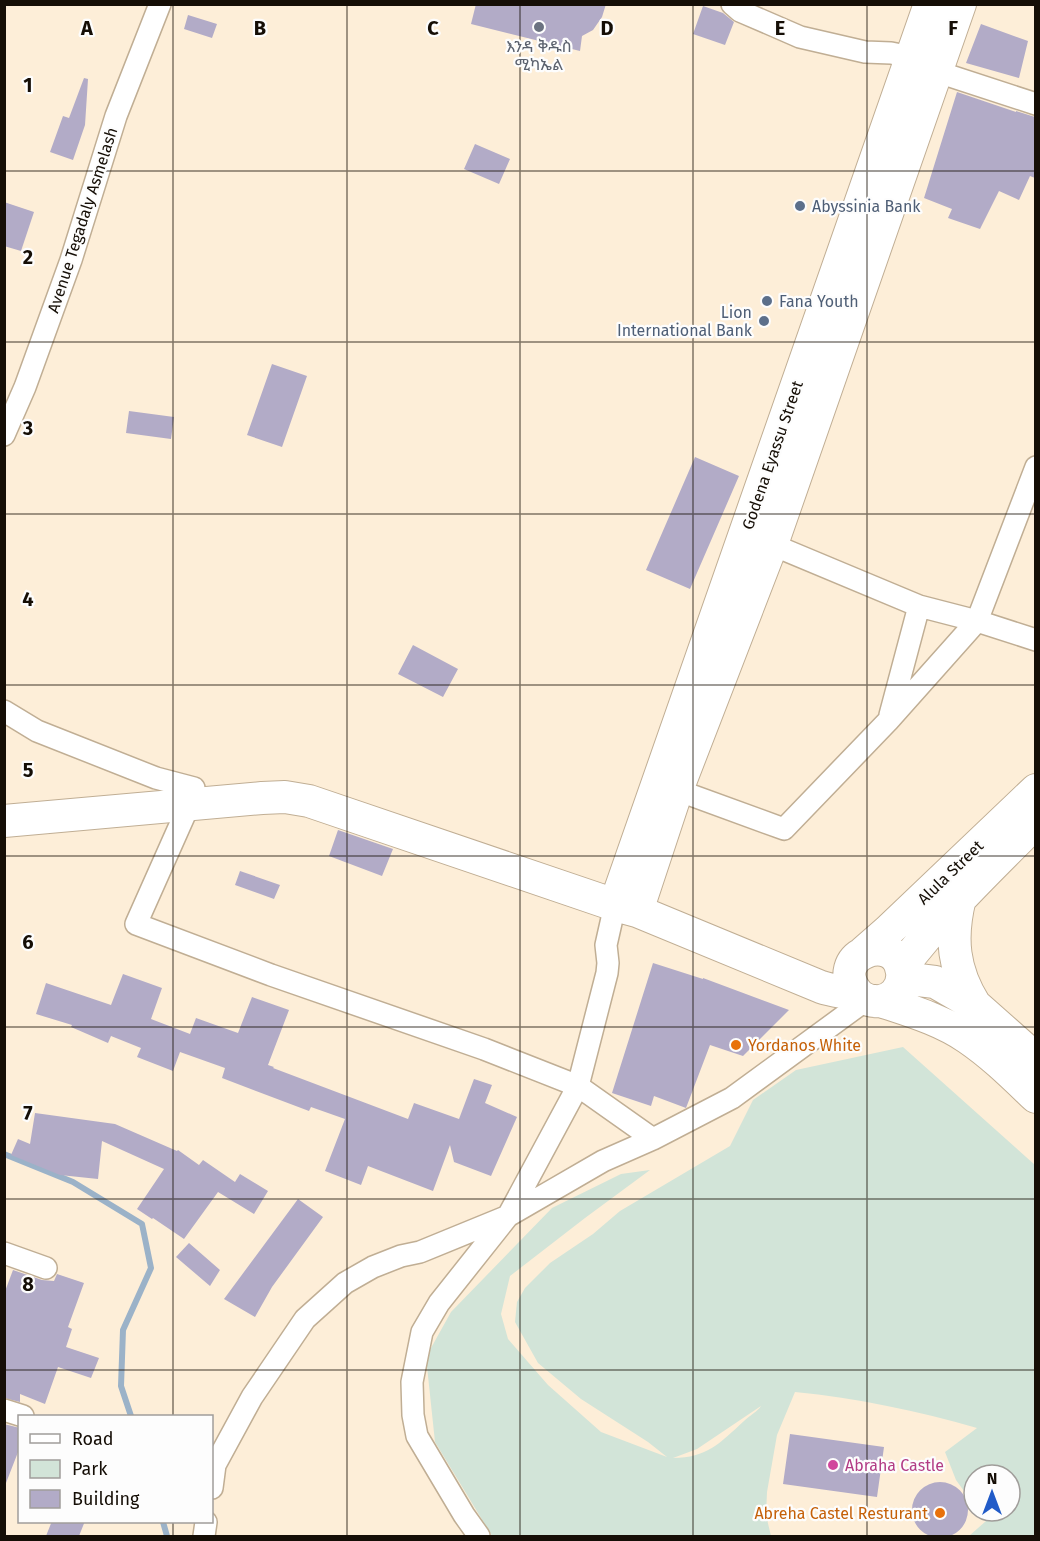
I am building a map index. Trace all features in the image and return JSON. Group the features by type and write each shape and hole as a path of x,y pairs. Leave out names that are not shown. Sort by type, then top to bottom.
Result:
{"street":[{"name":"Avenue Tegadaly Asmelash","path":"4,435 25,387 71,260 116,116 160,4"},
{"path":"732,4 740,11 800,37 865,52 891,53 1035,104"},
{"name":"Godena Eyassu Street","path":"628,902 925,65 930,4"},
{"path":"925,65 960,4"},
{"path":"677,790 784,829 888,721 977,621 1035,467"},
{"path":"479,1536 417,1436 413,1415 412,1382 422,1332 439,1303 508,1216 578,1086 607,973 606,945 628,902 677,790 758,539 919,606 1035,639"},
{"path":"888,721 919,606"},
{"path":"4,711 37,731 156,778 191,796"},
{"name":"Alula Street","path":"860,955 1035,790"},
{"path":"4,820 191,796"},
{"path":"191,796 136,924 271,975 484,1049 578,1086 653,1139"},
{"path":"4,804 191,796 285,797 309,801 628,902 794,961 811,965 826,965 872,949 882,950 891,953 897,960 902,973 896,993 889,998 869,999 732,1098 653,1139 603,1161 508,1216 420,1252 401,1256 373,1267 345,1283 305,1319 252,1397 213,1465"},
{"name":"Alula Street","path":"902,973 918,946 960,898 1035,822"},
{"path":"960,898 954,926 955,951 961,977 975,1005"},
{"path":"628,902 821,987 931,1018 967,1037 993,1057 1035,1097"},
{"path":"860,955 849,973 850,982 854,990 869,999"},
{"path":"902,973 935,982 975,1005 1035,1059"},
{"path":"4,1253 46,1268"},
{"path":"4,1410 20,1415"}],"green space":[{"path":"903,1047 1035,1165 1035,1536 969,1536 984,1523 1022,1523 1022,1463 962,1463 962,1488 956,1480 945,1452 977,1428 887,1406 795,1392 777,1435 767,1492 766,1515 771,1536 492,1536 435,1442 426,1357 451,1312 552,1208 621,1174 650,1170 510,1276 501,1314 508,1339 548,1385 601,1432 667,1457 648,1442 581,1399 538,1363 515,1322 517,1302 525,1288 550,1263 593,1234 620,1211 730,1146 753,1100 796,1070","holes":["761,1406 712,1448 695,1455 673,1458 697,1449"]}],"building":[{"name":"እንዳ ቅዱስ ሚካኤል","path":"476,4 606,4 602,17 593,30 582,36 580,51 471,24"},
{"path":"703,6 723,13 734,22 725,45 693,34"},
{"path":"188,15 217,24 212,38 184,29"},
{"path":"981,24 1028,41 1019,78 966,63"},
{"path":"84,78 88,79 85,125 73,160 50,152 63,116 69,118"},
{"path":"957,92 1035,117 1035,178 1030,176 1019,200 999,191 980,229 948,218 952,209 924,198"},
{"path":"475,144 510,159 499,184 464,169"},
{"path":"4,202 34,212 21,251 4,246"},
{"path":"272,364 307,376 282,447 247,435"},
{"path":"129,411 174,417 171,439 126,433"},
{"path":"695,457 739,476 690,589 646,570"},
{"path":"413,645 458,669 443,697 398,674"},
{"path":"338,830 393,849 382,876 329,856"},
{"path":"240,871 280,885 274,899 235,885"},
{"path":"653,963 703,978 789,1010 743,1056 710,1045 686,1108 654,1096 651,1106 612,1093"},
{"path":"123,974 162,988 151,1019 190,1034 196,1018 238,1033 252,997 289,1010 268,1065 408,1119 414,1103 459,1119 474,1079 492,1085 485,1103 517,1117 491,1176 454,1162 450,1145 433,1191 368,1166 361,1185 325,1171 345,1119 311,1107 309,1111 222,1078 225,1068 180,1052 173,1071 137,1057 141,1048 111,1036 108,1043 71,1027 72,1025 36,1014 46,983 111,1005"},
{"path":"35,1113 115,1124 178,1150 199,1165 203,1160 235,1182 240,1174 268,1191 254,1214 218,1192 184,1239 137,1209 164,1169 102,1141 98,1179 60,1175 11,1155 18,1139 30,1144"},
{"path":"298,1199 323,1217 272,1287 255,1317 224,1299"},
{"path":"189,1243 220,1270 210,1286 176,1257"},
{"path":"13,1270 42,1280 54,1281 57,1274 84,1283 68,1327 72,1329 66,1347 99,1358 91,1378 58,1367 45,1404 20,1394 20,1402 4,1398 4,1294"},
{"path":"4,1424 18,1428 18,1452 6,1483 4,1483"},
{"name":"Abraha Castle","path":"790,1434 884,1447 877,1497 783,1484"},
{"name":"Abreha Castel Resturant","path":"934,1482 946,1482 962,1492 962,1523 965,1523 956,1534 946,1538 934,1538 924,1534 916,1526 912,1516 912,1504 916,1494 924,1486"},
{"path":"51,1523 84,1523 79,1536 46,1536"}],"waterway":[{"path":"4,1154 73,1182 142,1224 151,1268 123,1330 121,1386 131,1415"},
{"path":"163,1523 167,1536"}],"place":[{"name":"እንዳ ቅዱስ ሚካኤል","path":"539,27"},
{"name":"Abyssinia Bank","path":"800,206"},
{"name":"Fana Youth","path":"767,301"},
{"name":"Lion International Bank","path":"764,321"},
{"name":"Yordanos White","path":"736,1045"},
{"name":"Abraha Castle","path":"833,1465"},
{"name":"Abreha Castel Resturant","path":"940,1513"}]}
